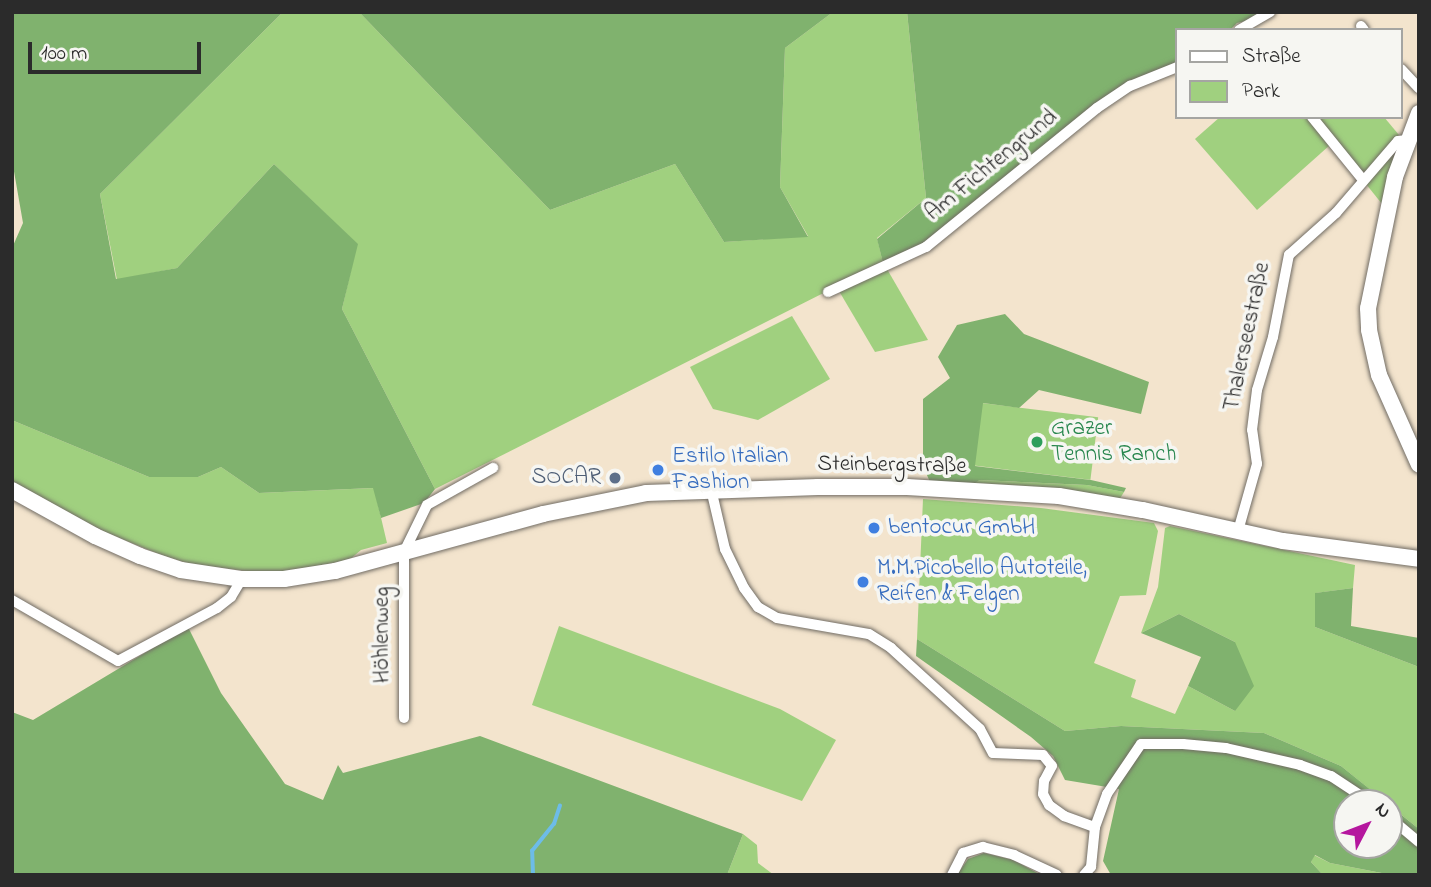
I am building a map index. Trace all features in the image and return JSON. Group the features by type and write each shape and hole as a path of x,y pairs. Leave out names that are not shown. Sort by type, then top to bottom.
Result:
{"main road":[{"name":"Thalerseestraße","path":"1419,113 1394,182 1371,286 1369,330 1379,375 1419,466"},
{"name":"Steinbergstraße","path":"12,490 95,536 140,555 181,570 242,579 284,579 323,573 570,508 646,493 711,489 903,486 1059,496 1283,541 1419,559"}],"street":[{"path":"1243,28 1270,12"},
{"name":"Am Fichtengrund","path":"828,292 926,247 1097,108 1130,86 1176,67"},
{"path":"1403,71 1419,88"},
{"path":"1314,119 1363,180"},
{"name":"Thalerseestraße","path":"1238,531 1257,464 1252,430 1256,390 1273,337 1289,255 1336,213 1398,141 1407,140"},
{"path":"404,552 427,505 494,468"},
{"path":"711,489 725,549 744,588 758,607 777,618 869,634 891,648 980,729 993,753 1043,755 1052,766 1044,781 1043,794 1049,805 1064,816 1095,827"},
{"name":"Höhlenweg","path":"404,552 404,718"},
{"path":"12,600 118,661 217,608 231,597 242,579"},
{"path":"1084,875 1091,867 1095,827 1107,794 1141,744 1226,748 1300,765 1331,776 1350,789"},
{"path":"1403,829 1419,842"},
{"path":"952,875 963,853 983,847 1014,855 1057,875"}],"green space":[{"path":"12,12 283,12 100,194 116,279 177,268 274,164 358,244 342,309 435,489 424,503 381,518 373,488 259,493 221,467 198,477 149,477 14,421 12,426 12,248 23,223 12,160"},
{"path":"283,12 359,12 550,210 675,164 724,242 808,236 780,187 785,48 833,12 907,12 926,198 877,238 883,263 435,489 342,309 357,244 274,164 177,268 117,280 100,194"},
{"path":"359,12 833,12 785,48 780,187 808,237 724,242 675,164 550,210"},
{"path":"907,12 1263,12 1250,20 1237,23 1232,28 1176,28 1176,63 1140,77 925,243 883,263 877,239 926,198"},
{"path":"1218,119 1310,119 1330,145 1257,210 1195,139"},
{"path":"1318,119 1386,119 1399,135 1369,170 1362,172"},
{"path":"1400,146 1382,204 1366,184"},
{"path":"887,269 928,340 875,352 839,291"},
{"path":"1005,314 1024,334 1149,382 1141,414 1039,390 1019,408 983,403 975,466 1091,480 1126,488 1124,492 1087,485 979,480 973,485 930,482 923,466 923,399 950,378 938,357 957,325"},
{"path":"792,316 830,379 758,420 713,409 690,367"},
{"name":"Grazer Tennis Ranch","path":"982,403 1098,417 1090,480 974,466"},
{"path":"14,421 149,477 198,477 221,467 259,493 374,488 387,543 361,550 349,560 273,574 194,565 164,556 107,533 12,483"},
{"path":"978,480 1087,485 1124,492 1119,500 973,485"},
{"path":"923,499 1041,508 1154,523 1158,531 1146,595 1120,596 1094,663 1136,680 1131,697 1175,714 1188,686 1235,711 1235,642 1179,614 1141,633 1158,587 1165,528 1170,526 1355,565 1353,588 1316,593 1315,627 1419,667 1419,829 1403,816 1403,789 1369,789 1341,766 1264,733 1121,726 1065,731 917,639"},
{"path":"1353,588 1351,626 1419,638 1419,667 1315,627 1315,593"},
{"path":"1179,614 1235,642 1254,686 1235,711 1188,686 1201,657 1141,633"},
{"path":"559,626 780,709 836,740 802,801 532,705"},
{"path":"188,627 221,693 285,784 323,800 338,765 343,773 480,736 743,834 727,875 12,875 12,712 33,720"},
{"path":"917,639 1065,731 1121,726 1264,733 1341,766 1370,789 1333,789 1333,859 1403,859 1403,816 1419,829 1419,875 1392,875 1330,863 1315,855 1311,862 1323,875 1111,875 1103,861 1119,789 1065,780 1053,756 1031,737 916,656"},
{"path":"743,834 757,845 758,863 774,875 727,875"},
{"path":"984,853 1013,860 1041,875 957,875 968,859"},
{"path":"1314,855 1330,863 1392,875 1323,875 1311,862"}],"waterway":[{"path":"533,875 532,851 554,824 560,806"}],"place":[{"name":"Grazer Tennis Ranch","path":"1037,442"},
{"name":"Estilo Italian Fashion","path":"658,470"},
{"name":"SOCAR","path":"615,478"},
{"name":"bentocur GmbH","path":"874,528"},
{"name":"M.M.Picobello Autoteile, Reifen & Felgen","path":"863,582"}]}
